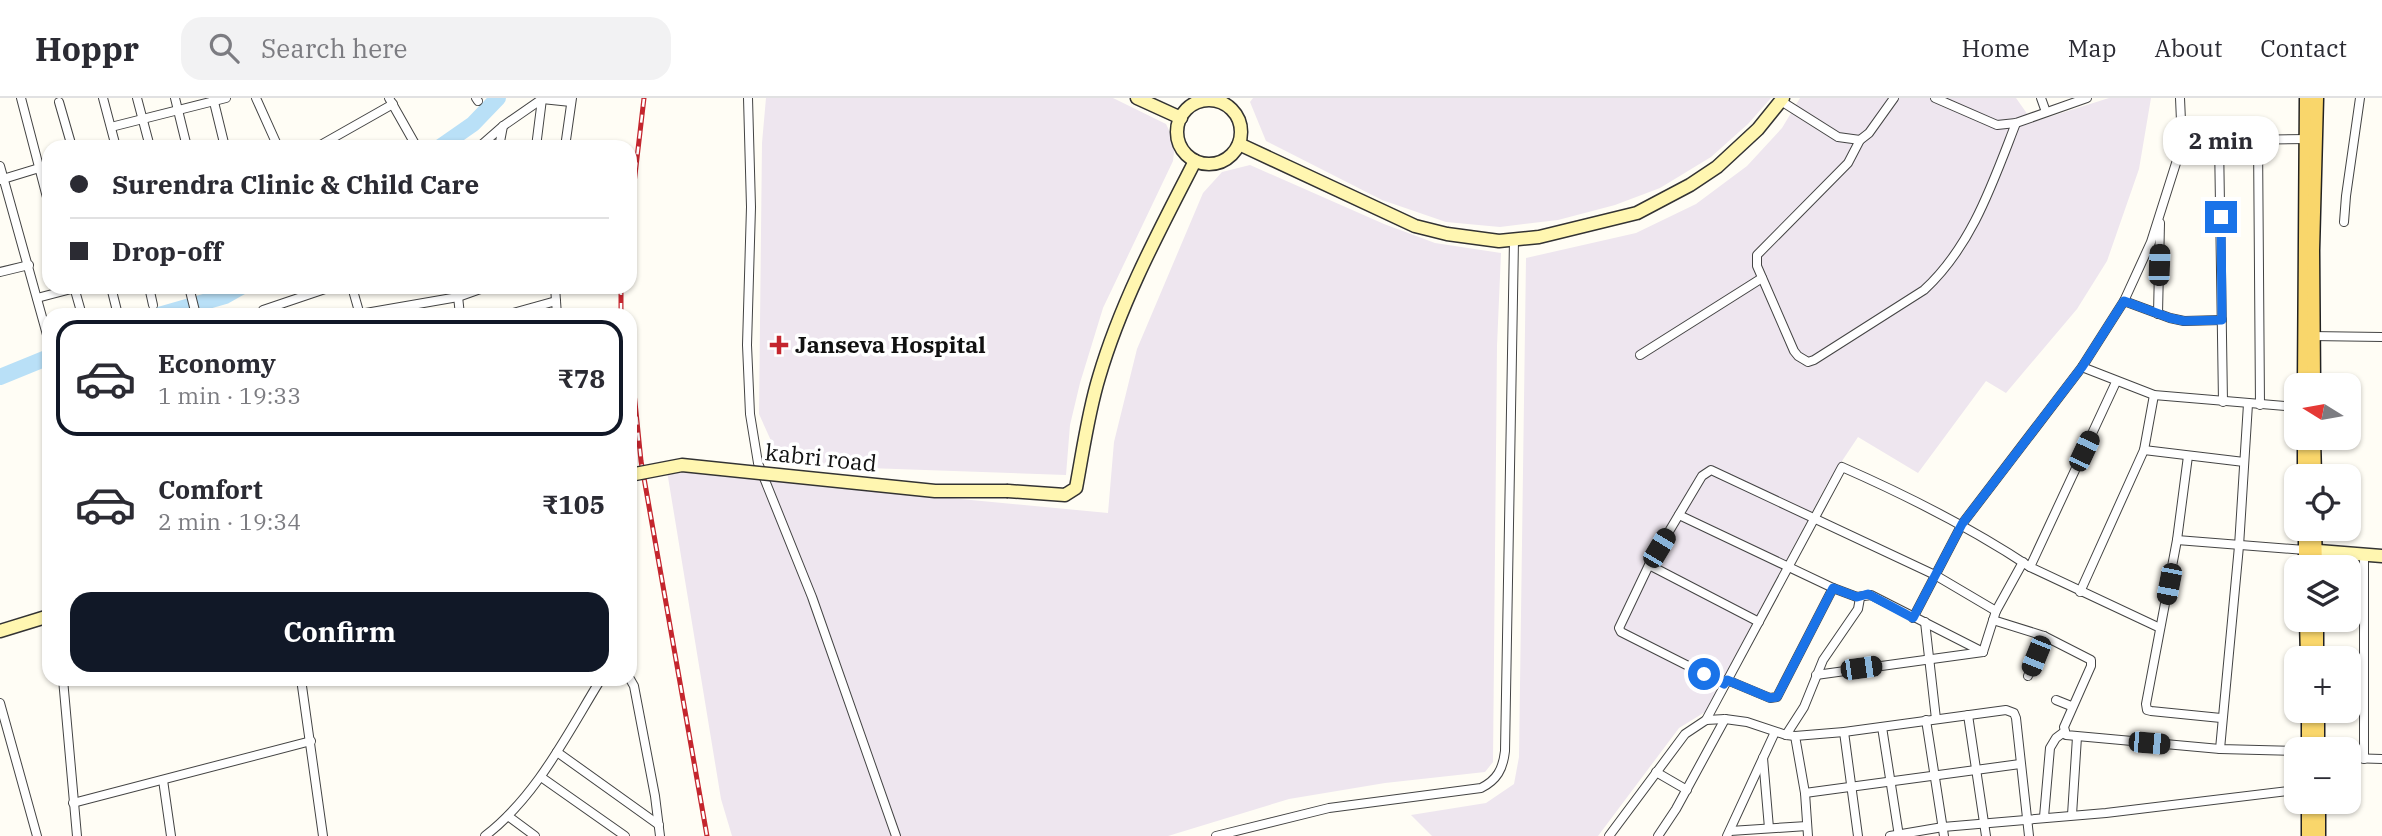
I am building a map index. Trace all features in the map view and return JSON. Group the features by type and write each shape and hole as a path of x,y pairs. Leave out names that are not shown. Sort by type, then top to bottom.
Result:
{"main road":[{"path":"2305,373 2309,336 2310,139 2306,98"},
{"path":"2310,139 2317,98"},
{"path":"2309,336 2313,373"},
{"path":"2308,541 2312,555"},
{"path":"2309,555 2312,541"},
{"path":"2308,814 2308,836"},
{"path":"2319,814 2319,836"}],"street":[{"path":"21,98 42,181"},
{"path":"103,98 114,140"},
{"path":"137,98 148,140"},
{"path":"174,98 185,140"},
{"path":"111,127 226,98"},
{"path":"256,98 275,140"},
{"path":"748,98 751,207 747,345 750,414 758,463 812,597 896,836"},
{"path":"1138,98 1181,118"},
{"path":"1894,98 1869,133 1860,140 1848,163 1758,252 1756,262 1762,278 1794,351 1802,360 1814,360 1924,290 1940,276 1970,231 2016,123"},
{"path":"1935,98 1997,125 2016,123 2087,98"},
{"path":"2041,98 2046,112"},
{"path":"1913,618 1962,524 2082,367 2124,301 2161,216 2177,160 2180,98"},
{"path":"2344,222 2360,98"},
{"path":"214,99 223,140"},
{"path":"537,140 542,99"},
{"path":"487,140 503,125 542,99 572,100 566,140"},
{"path":"1240,144 1415,226 1499,241 1539,237 1637,213 1717,167 1758,129 1782,99 1838,138 1860,140"},
{"path":"1223,100 1239,119 1242,132 1240,144 1233,154 1222,162 1195,162 1186,155 1180,145 1177,134 1181,118 1186,110 1197,102 1223,100"},
{"path":"328,140 391,101 413,140"},
{"path":"59,102 70,140"},
{"path":"500,140 503,125"},
{"path":"2259,139 2260,405"},
{"path":"2179,141 2310,139"},
{"path":"2219,140 2223,402"},
{"name":"kabri road","path":"637,473 682,465 935,491 1008,491 1065,495 1076,488 1098,379 1113,334 1163,223 1195,162"},
{"path":"0,166 42,316"},
{"path":"2,180 42,167"},
{"path":"2158,314 2161,216"},
{"path":"1216,836 1329,808 1480,788 1494,779 1502,769 1505,751 1514,240"},
{"path":"0,272 29,265"},
{"path":"1640,355 1762,278"},
{"path":"37,298 51,294"},
{"path":"151,294 153,305"},
{"path":"269,308 310,294"},
{"path":"458,294 459,308"},
{"path":"398,308 466,294"},
{"path":"556,294 556,308"},
{"path":"531,308 556,301"},
{"path":"2124,301 2184,321 2222,320"},
{"path":"2309,336 2382,337"},
{"path":"2082,367 2154,395 2284,406"},
{"path":"1983,652 1994,615 2026,565 2116,382"},
{"path":"2080,592 2144,450 2154,395"},
{"path":"2220,749 2239,546 2248,404"},
{"path":"2144,450 2244,462"},
{"path":"2188,456 2178,540 2146,704 2147,710 2221,718"},
{"path":"1615,834 1685,734 1706,720 1842,467 1907,495 1962,524 2026,565 2161,628"},
{"path":"1833,588 1777,697 1770,698 1726,682 1620,631 1620,625 1649,565 1702,476 1711,470 1935,575 1994,615 2091,660 2091,666 2071,706 2064,732 2050,748 2045,817"},
{"path":"1679,515 1833,588 1860,598 1868,594 1983,652"},
{"path":"2178,540 2364,555 2382,554"},
{"path":"2364,555 2364,759"},
{"path":"1649,565 1759,622"},
{"path":"1808,836 1805,793 1790,736 1816,675 1827,654 1856,613 1860,598"},
{"path":"0,631 42,619"},
{"path":"1925,622 1936,719"},
{"path":"2028,676 2044,636"},
{"path":"1816,675 1983,652"},
{"path":"64,686 77,836"},
{"path":"302,686 323,836"},
{"path":"485,836 524,800 597,686"},
{"path":"634,686 660,836"},
{"path":"2056,700 2071,706"},
{"path":"0,704 37,836"},
{"path":"1706,720 1747,722 1790,736 1843,732 2006,710 2014,713 2029,836"},
{"path":"1968,715 1986,836"},
{"path":"1658,836 1687,790 1725,719"},
{"path":"1926,720 1943,832"},
{"path":"1882,727 1896,836 2284,791"},
{"path":"1728,833 1775,732"},
{"path":"1843,732 1858,836"},
{"path":"2064,732 2077,737 2220,749 2284,751"},
{"path":"2072,815 2077,737"},
{"path":"74,803 311,741"},
{"path":"556,752 659,825"},
{"path":"1763,757 1769,828"},
{"path":"2361,759 2382,758"},
{"path":"1805,793 2020,764"},
{"path":"1656,772 1687,790"},
{"path":"541,777 625,836"},
{"path":"163,780 171,836"},
{"path":"508,816 535,836"},
{"path":"1728,833 1807,826"}],"shaded area":[{"path":"766,98 1113,98 1166,124 1175,143 1173,161 1103,308 1070,425 1066,475 782,465 759,414 762,143"},
{"path":"1253,98 1771,98 1748,124 1711,157 1660,188 1615,205 1558,220 1500,227 1446,222 1382,200 1266,141 1250,102"},
{"path":"1800,98 2016,98 2033,122 2109,98 2151,98 2139,169 2107,261 2077,309 2006,393 1986,381 1918,473 1858,437 1828,482 1705,712 1679,728 1598,836 1432,836 1411,815 1486,803 1514,784 1519,757 1526,258 1636,233 1696,204 1747,166 1782,128"},
{"path":"1250,165 1384,224 1435,243 1501,253 1497,346 1493,762 1485,772 1385,783 1289,799 1168,836 732,836 721,799 667,471 1108,513 1114,442 1137,349 1203,193 1222,172"}],"waterway":[{"path":"450,140 473,124 498,98"},
{"path":"183,308 229,294"},
{"path":"0,377 42,360"}],"railway":[{"path":"637,158 644,98"},
{"path":"621,294 621,308"},
{"path":"637,422 641,461 707,836"}],"place":[{"name":"Janseva Hospital","path":"779,345"}],"route":[{"path":"1704,674 1724,684 1727,680 1770,698 1777,697 1833,588 1860,598 1868,594 1913,618 1962,524 2082,367 2124,301 2184,321 2222,320 2221,217"}]}
